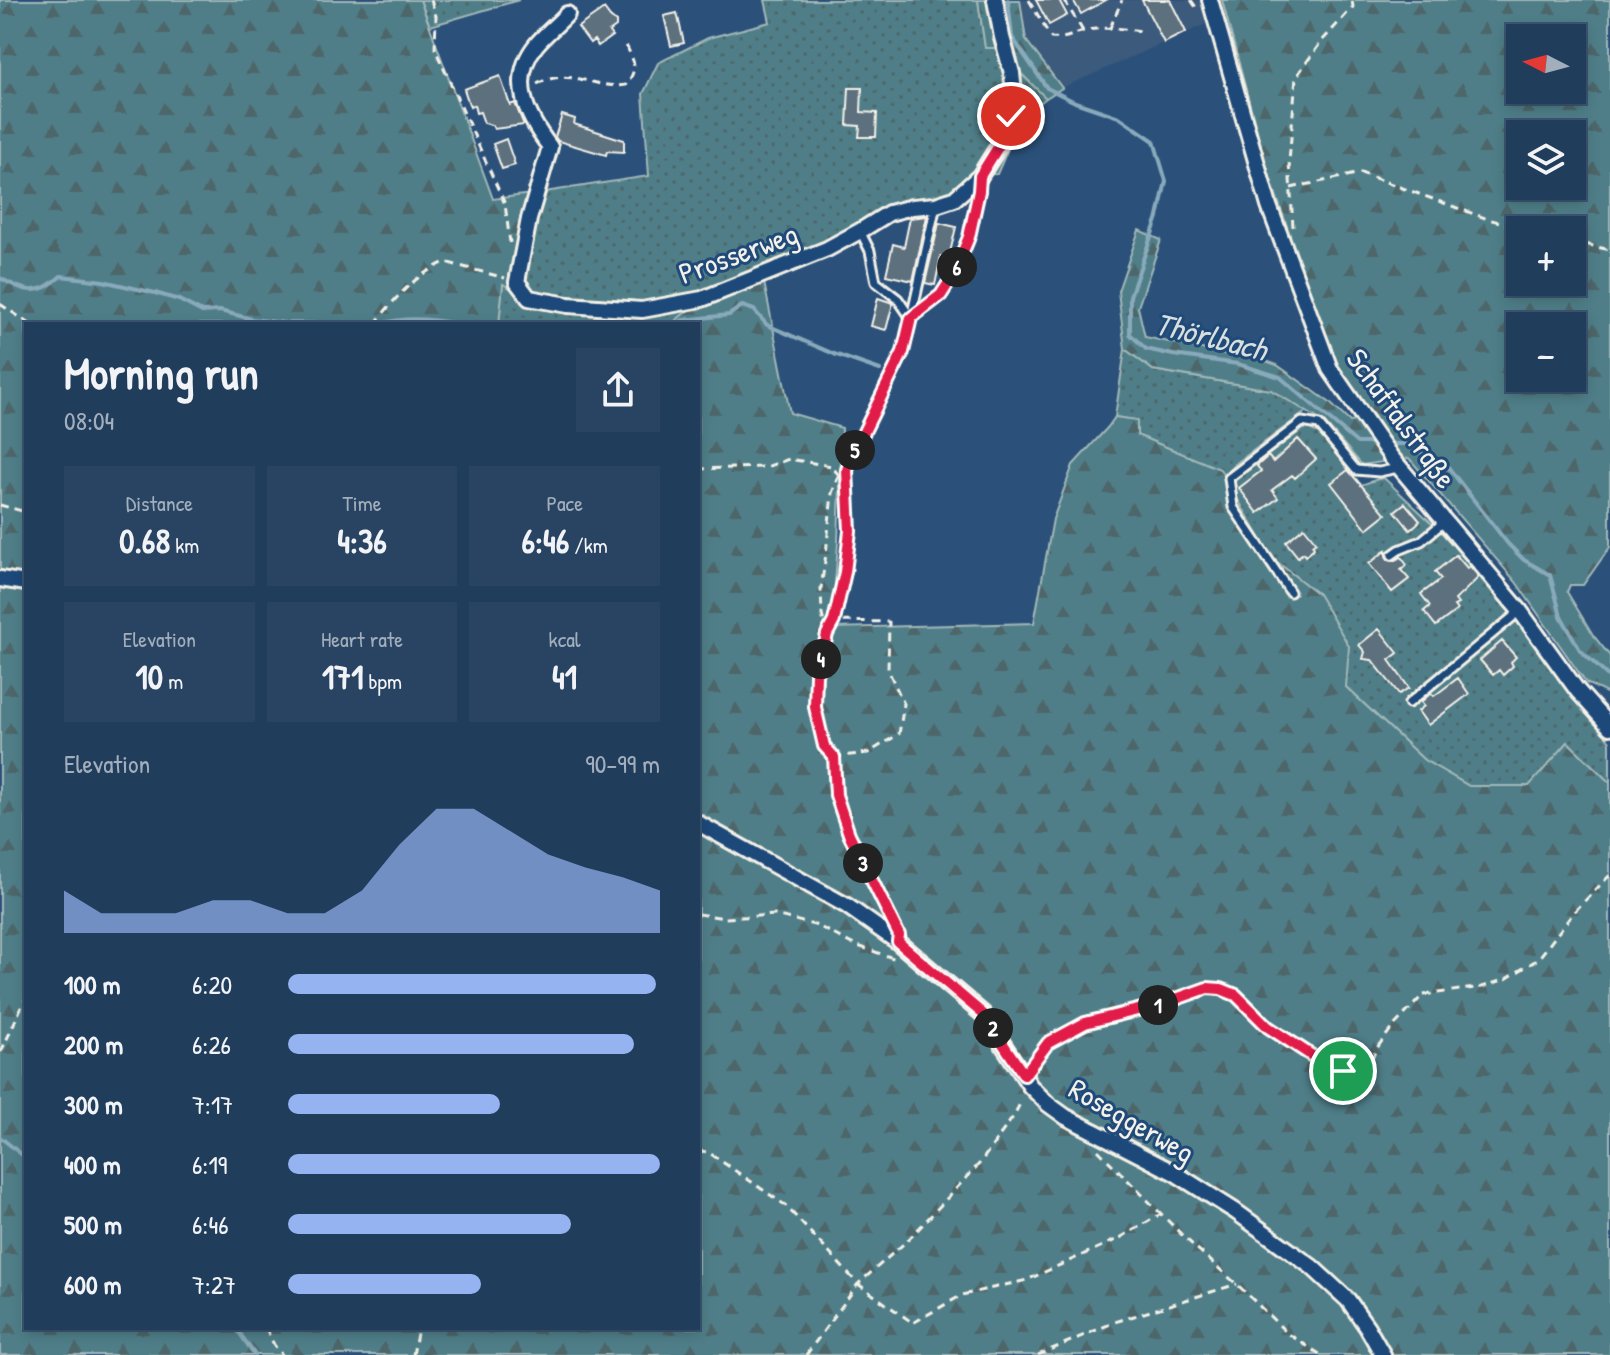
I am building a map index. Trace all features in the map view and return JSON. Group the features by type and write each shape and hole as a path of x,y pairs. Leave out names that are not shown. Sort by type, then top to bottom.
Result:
{"street":[{"name":"Prosserweg","path":"517,282 529,298 568,305 642,310 702,299 827,249 889,213 954,199 980,176 1000,144 1011,116 1014,94 1012,73 995,0"},
{"name":"Schaftalstraße","path":"1210,0 1269,206 1330,369 1396,462 1520,611 1577,690 1610,727"},
{"path":"517,282 529,219 550,147 526,107 520,76 534,47 567,14"},
{"path":"0,579 24,583"},
{"name":"Roseggerweg","path":"700,824 847,906 898,942 983,1014 1027,1080 1048,1104 1066,1117 1175,1173 1235,1211 1312,1267 1348,1300 1383,1355"}],"lane":[{"path":"911,318 936,205"},
{"path":"860,231 870,251 876,282 898,299 911,318"},
{"path":"1290,592 1233,507 1229,478 1302,422 1319,425 1356,470 1379,472 1396,462"},
{"path":"1392,555 1421,541 1445,521"},
{"path":"1409,703 1520,611"}],"path":[{"path":"431,0 436,16 435,49 505,204 510,245"},
{"path":"1029,0 1051,38 1066,39 1084,31 1110,28 1143,31"},
{"path":"1064,0 1084,31"},
{"path":"1110,28 1122,0"},
{"path":"1293,233 1289,162 1296,77 1321,42 1353,7 1352,0"},
{"path":"523,92 544,81 570,76 612,88 626,85 633,75 635,64 625,43"},
{"path":"1291,188 1361,173 1506,224"},
{"path":"898,942 899,935 849,834 836,795 834,757 824,746 815,707 816,674 827,634 834,621 845,572 850,531 847,470 903,352 911,318 941,295 953,276 969,237 980,176"},
{"path":"1586,244 1610,250"},
{"path":"377,322 394,300 427,270 445,262 517,282"},
{"path":"0,304 27,322"},
{"path":"700,469 766,467 789,459 831,466 839,475"},
{"path":"827,634 822,615 821,588 832,493 839,475 847,470"},
{"path":"0,505 24,511"},
{"path":"834,621 889,622 888,670 904,704 899,734 868,753 834,757"},
{"path":"806,1355 858,1284 909,1239 980,1163 1013,1117 1027,1080 1048,1043 1085,1023 1162,1004 1207,988 1221,989 1236,995 1268,1027 1323,1063 1343,1071 1353,1070 1369,1063 1392,1028 1423,995 1482,987 1506,979 1538,959 1574,912 1610,875"},
{"path":"700,914 725,918 775,915 818,926 852,944 907,963"},
{"path":"1,1052 24,1001"},
{"path":"700,1151 708,1152 785,1205 858,1284 913,1323 962,1295 1027,1280 1120,1238 1161,1214"},
{"path":"1099,1152 1287,1333 1321,1355"},
{"path":"1038,1355 1115,1322 1237,1284"},
{"path":"267,1330 282,1355"},
{"path":"413,1355 418,1330"}],"shaded area":[{"path":"1020,0 1222,0 1226,15 1062,88 1026,40"}],"green space":[{"path":"0,0 420,0 493,199 532,194 513,290 503,284 499,322 24,322 24,1330 700,1330 700,322 674,322 688,310 764,282 790,413 842,428 832,628 1034,623 1053,519 1073,465 1115,417 1137,420 1137,435 1220,469 1272,558 1318,594 1349,646 1346,687 1424,760 1469,786 1529,786 1568,742 1610,783 1610,1355 0,1355"},
{"path":"420,0 519,0 430,26"},
{"path":"765,0 978,0 985,47 995,48 1046,98 1021,119 997,174 973,175 948,192 912,201 894,219 764,282 688,310 674,322 499,322 503,283 512,289 532,194 649,176 643,94 658,63 708,38 770,22"},
{"path":"978,0 1020,0 1026,40 1062,88 1046,98 995,48 985,48"},
{"path":"1222,0 1610,0 1610,547 1583,585 1570,585 1567,592 1610,656 1610,695 1586,683 1516,582 1409,458 1362,465 1325,423 1271,390 1153,370 1125,349 1118,291 1139,230 1161,240 1138,307 1145,337 1225,354 1238,351 1277,365 1329,402 1350,422 1375,418 1334,360 1268,172"},
{"path":"1125,349 1153,370 1271,390 1307,411 1235,464 1224,477 1219,469 1136,435 1136,420 1115,417"},
{"path":"1305,428 1313,430 1328,443 1360,485 1384,478 1439,530 1511,609 1610,741 1610,783 1568,742 1530,786 1469,786 1424,760 1346,687 1318,594 1272,559 1230,487 1237,476"}],"building":[{"path":"1036,0 1059,0 1067,15 1049,25"},
{"path":"1073,0 1106,0 1081,14"},
{"path":"1142,0 1170,0 1186,32 1164,43"},
{"path":"604,9 616,22 616,27 609,32 612,36 598,46 594,40 590,43 578,27"},
{"path":"677,13 684,43 671,46 664,16"},
{"path":"500,76 510,105 515,103 524,125 494,129 492,125 484,123 474,105 470,107 464,89"},
{"path":"849,88 862,88 861,112 877,113 876,137 859,137 860,126 847,125"},
{"path":"562,115 575,119 574,124 624,140 624,152 607,151 606,155 558,141 555,137"},
{"path":"506,139 515,165 502,169 493,144"},
{"path":"927,216 913,281 886,275 893,244 904,247 910,218"},
{"path":"939,223 956,227 949,257 941,256 935,285 925,283"},
{"path":"878,298 893,303 886,330 871,326"},
{"path":"1298,439 1316,459 1295,478 1292,475 1272,490 1278,498 1258,513 1239,488 1261,471 1257,466 1268,456 1273,462"},
{"path":"1348,470 1386,514 1367,529 1331,483"},
{"path":"1405,503 1420,521 1410,530 1395,511"},
{"path":"1304,527 1316,542 1305,556 1303,553 1298,557 1286,542"},
{"path":"1386,550 1389,560 1401,557 1407,565 1401,570 1409,579 1392,592 1369,564"},
{"path":"1456,555 1479,577 1455,600 1457,610 1436,626 1424,611 1430,606 1421,594 1441,579 1435,572"},
{"path":"1379,629 1398,653 1389,660 1409,688 1399,694 1372,660 1363,659 1365,652 1359,645"},
{"path":"1502,641 1516,657 1511,662 1513,666 1503,675 1499,670 1493,675 1480,660"},
{"path":"1458,678 1469,694 1428,725 1418,711 1424,706 1421,702"}],"waterway":[{"name":"Thörlbach","path":"1008,0 1012,37 1047,88 1075,102 1119,117 1154,141 1166,181 1158,217 1130,296 1130,334 1146,349 1238,364 1280,377 1357,443 1375,443"},
{"path":"0,278 31,290 45,287 61,276 103,281 179,300 202,312 220,311 277,322"},
{"path":"680,322 729,315 742,306 754,310 767,325 880,370"},
{"path":"390,322 419,319 445,322"},
{"name":"Thörlbach","path":"1388,444 1405,444 1448,467 1508,544 1524,560 1550,575 1561,616 1580,650 1610,678"},
{"path":"0,1137 24,1156"},
{"path":"237,1330 255,1355"}],"route":[{"path":"1011,116 1000,144 980,176 969,237 953,276 941,295 911,318 903,352 847,470 850,531 845,572 834,621 827,634 816,674 815,707 824,746 834,757 836,795 849,834 899,935 898,942 983,1014 1024,1075 1048,1043 1085,1023 1162,1004 1207,988 1236,995 1268,1027 1323,1063 1343,1071"}]}
